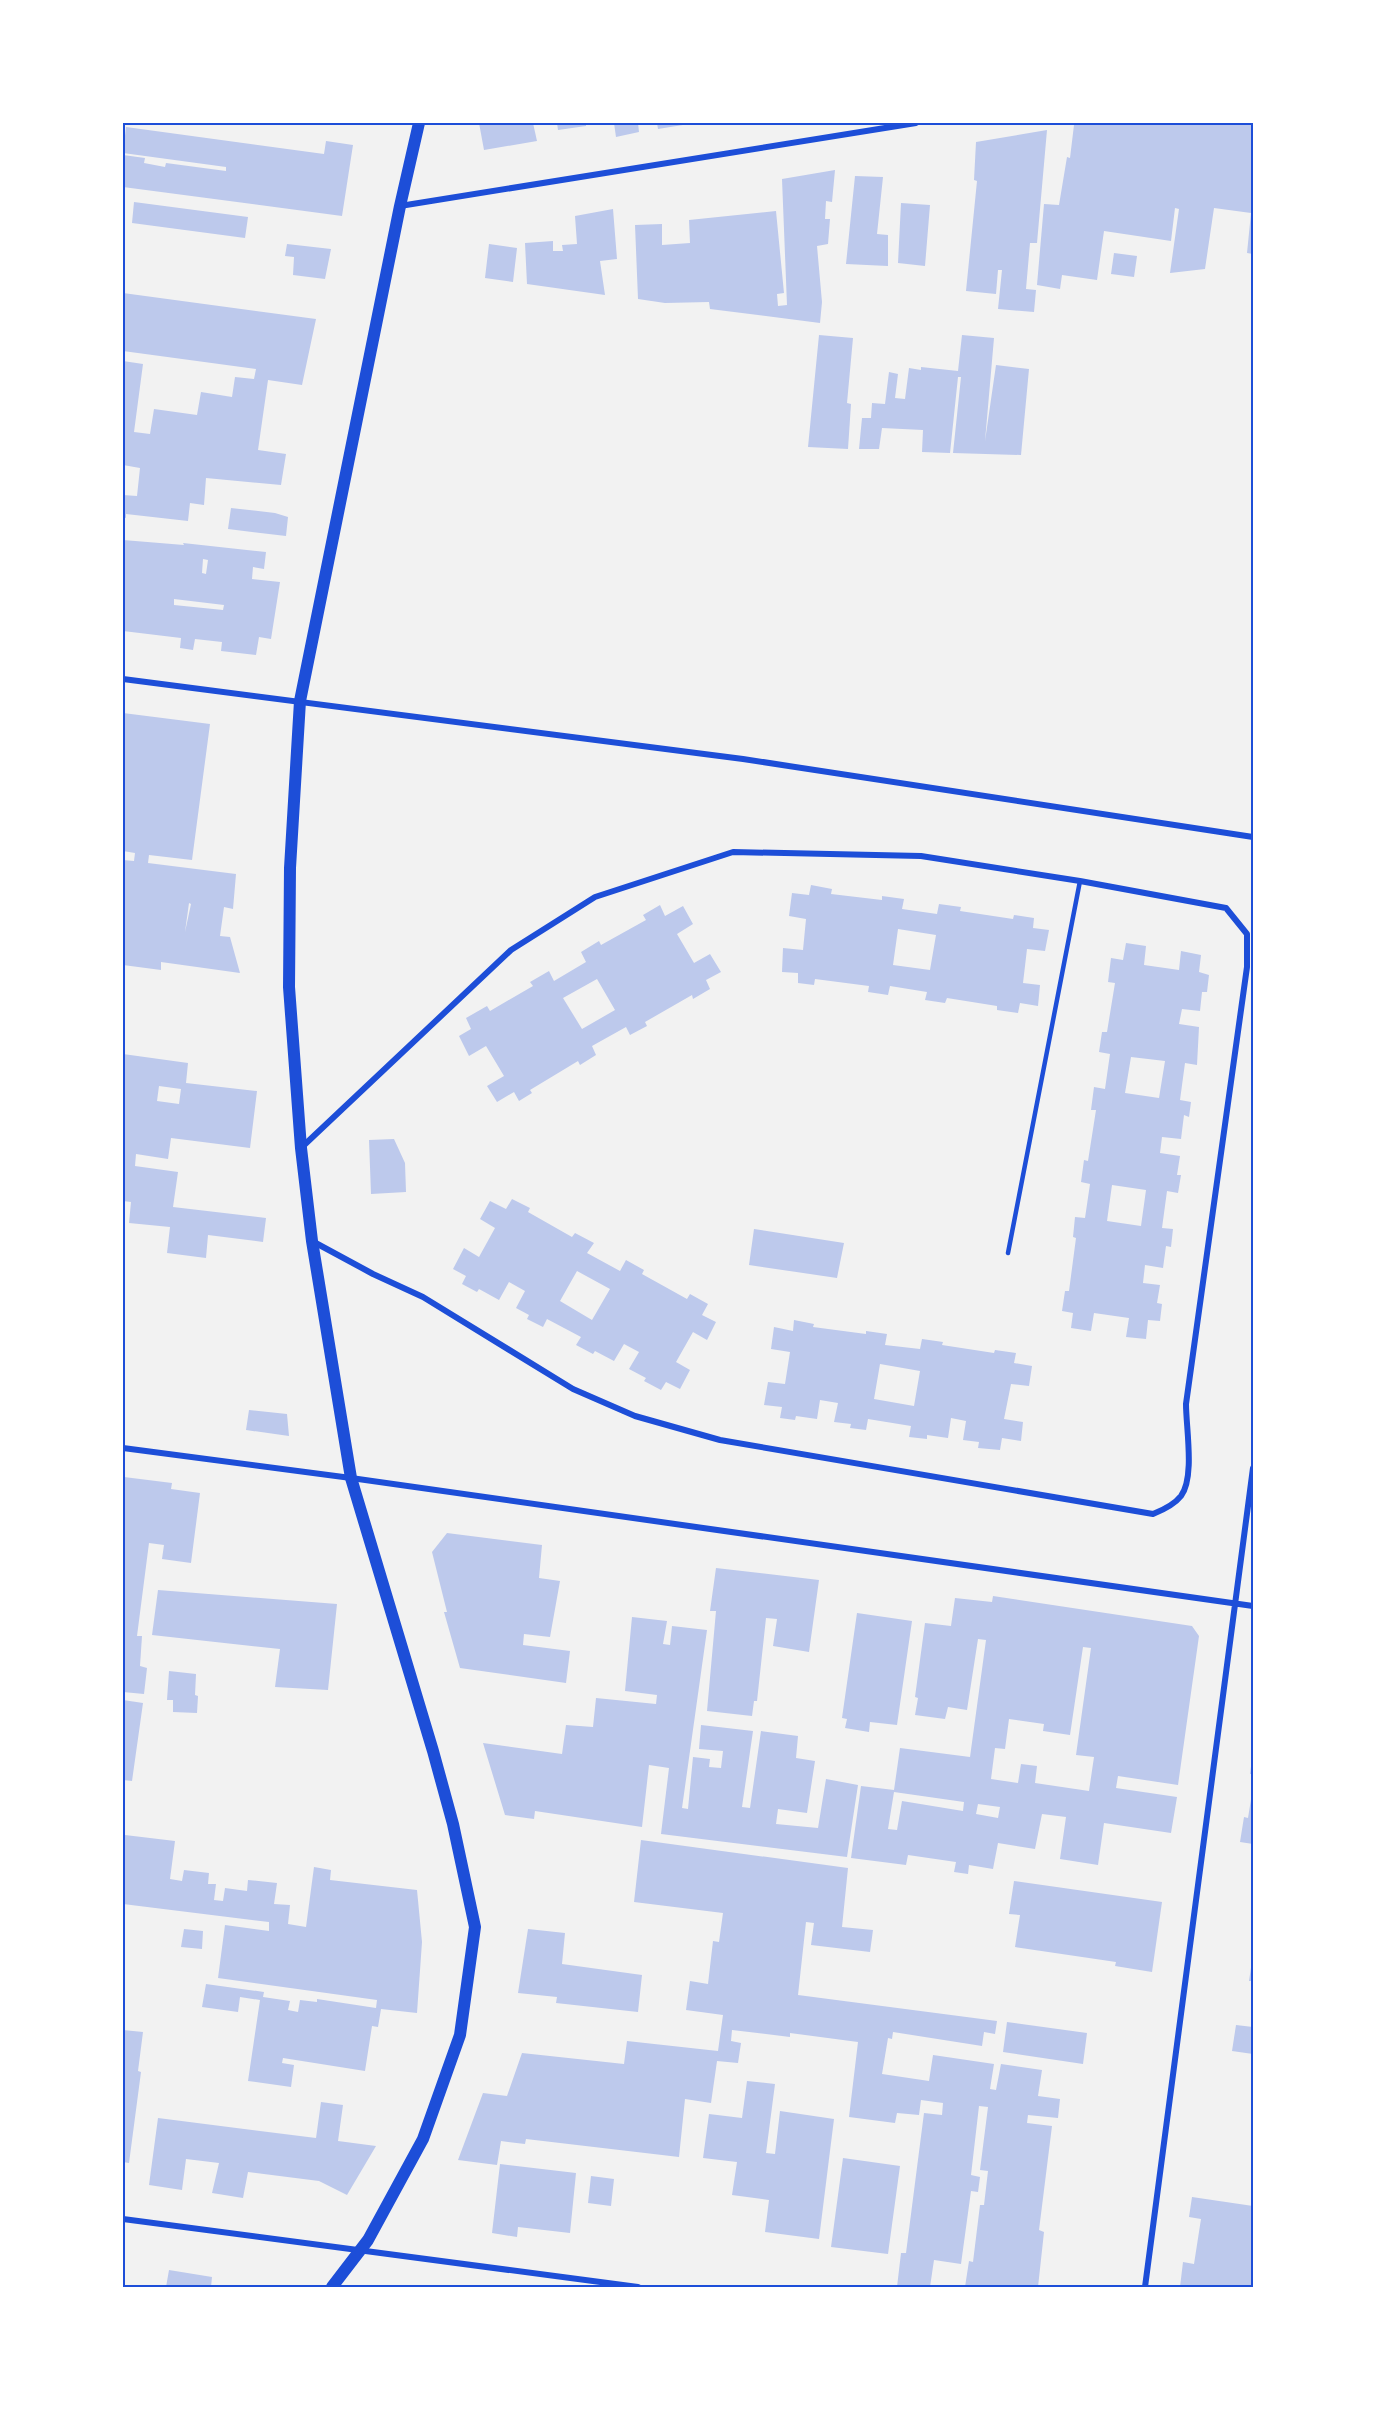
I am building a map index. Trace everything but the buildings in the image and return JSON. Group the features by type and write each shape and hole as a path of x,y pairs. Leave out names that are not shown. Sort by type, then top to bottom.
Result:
{"main road":[{"path":"332,2287 368,2240 423,2139 460,2035 475,1927 453,1824 433,1751 351,1478 312,1241 289,987 290,868 300,701 400,206 419,123"}],"street":[{"path":"400,206 916,123"},
{"path":"123,679 743,759 1253,837"},
{"path":"302,1148 511,950 595,897 733,852 921,856 1080,881 1226,908 1247,934 1247,967 1186,1404 1188,1478 1181,1496 1167,1509 1154,1514 720,1440 635,1416 573,1389 423,1297 372,1274 312,1241"},
{"path":"123,1448 351,1478 1253,1606"},
{"path":"1145,2287 1253,1468"},
{"path":"123,2219 638,2287"}],"lane":[{"path":"1008,1253 1080,881"}]}
